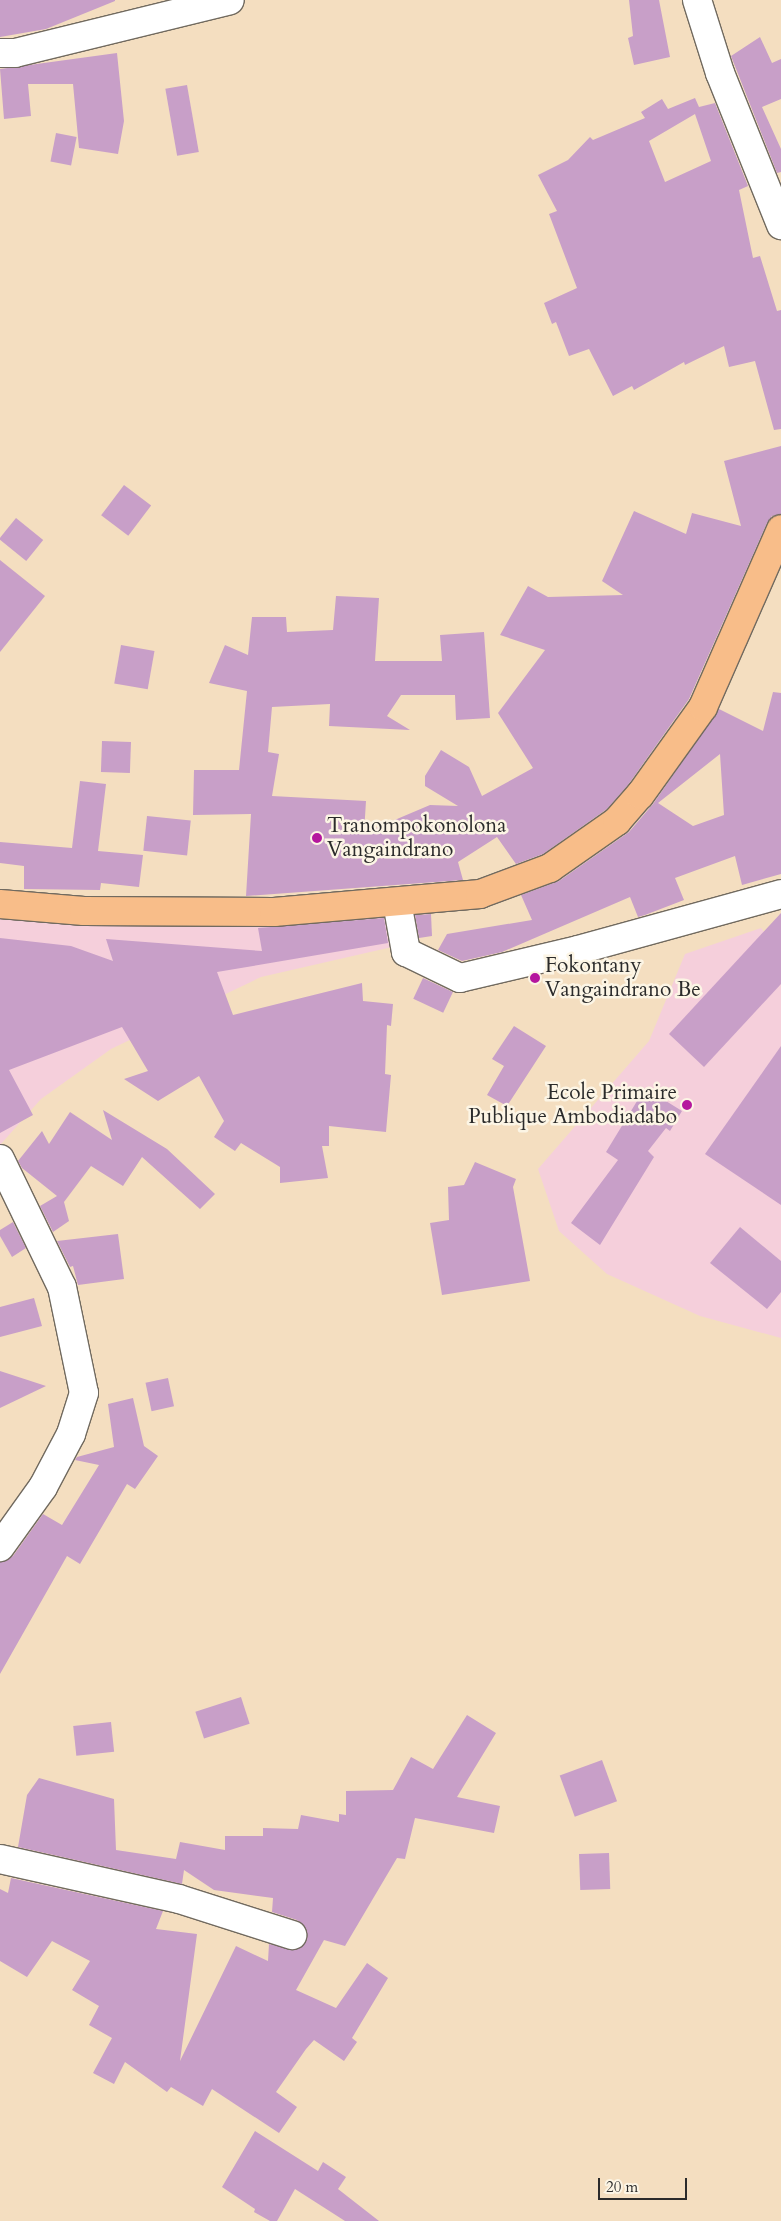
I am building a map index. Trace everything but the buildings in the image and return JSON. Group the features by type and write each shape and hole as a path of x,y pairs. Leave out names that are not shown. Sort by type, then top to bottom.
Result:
{"main road":[{"path":"0,904 84,911 274,912 480,894 550,868 617,821 640,796 703,707 781,528"}],"street":[{"path":"0,53 15,53 230,0"},
{"path":"697,0 720,73 781,226"},
{"path":"397,902 406,952 460,978 578,950 781,894"},
{"path":"0,1159 62,1286 84,1393 71,1434 43,1487 0,1547"},
{"path":"0,1859 179,1899 292,1935"}],"shaded area":[{"path":"0,906 384,907 392,947 261,977 111,1049 41,1099 0,1145"},
{"name":"Ecole Primaire Publique Ambodiadabo","path":"761,928 781,953 781,1338 700,1316 607,1274 559,1231 538,1169 649,1041 685,954"}],"place":[{"name":"Tranompokonolona Vangaindrano","path":"317,838"},
{"name":"Fokontany Vangaindrano Be","path":"535,978"},
{"name":"Ecole Primaire Publique Ambodiadabo","path":"687,1105"}]}
